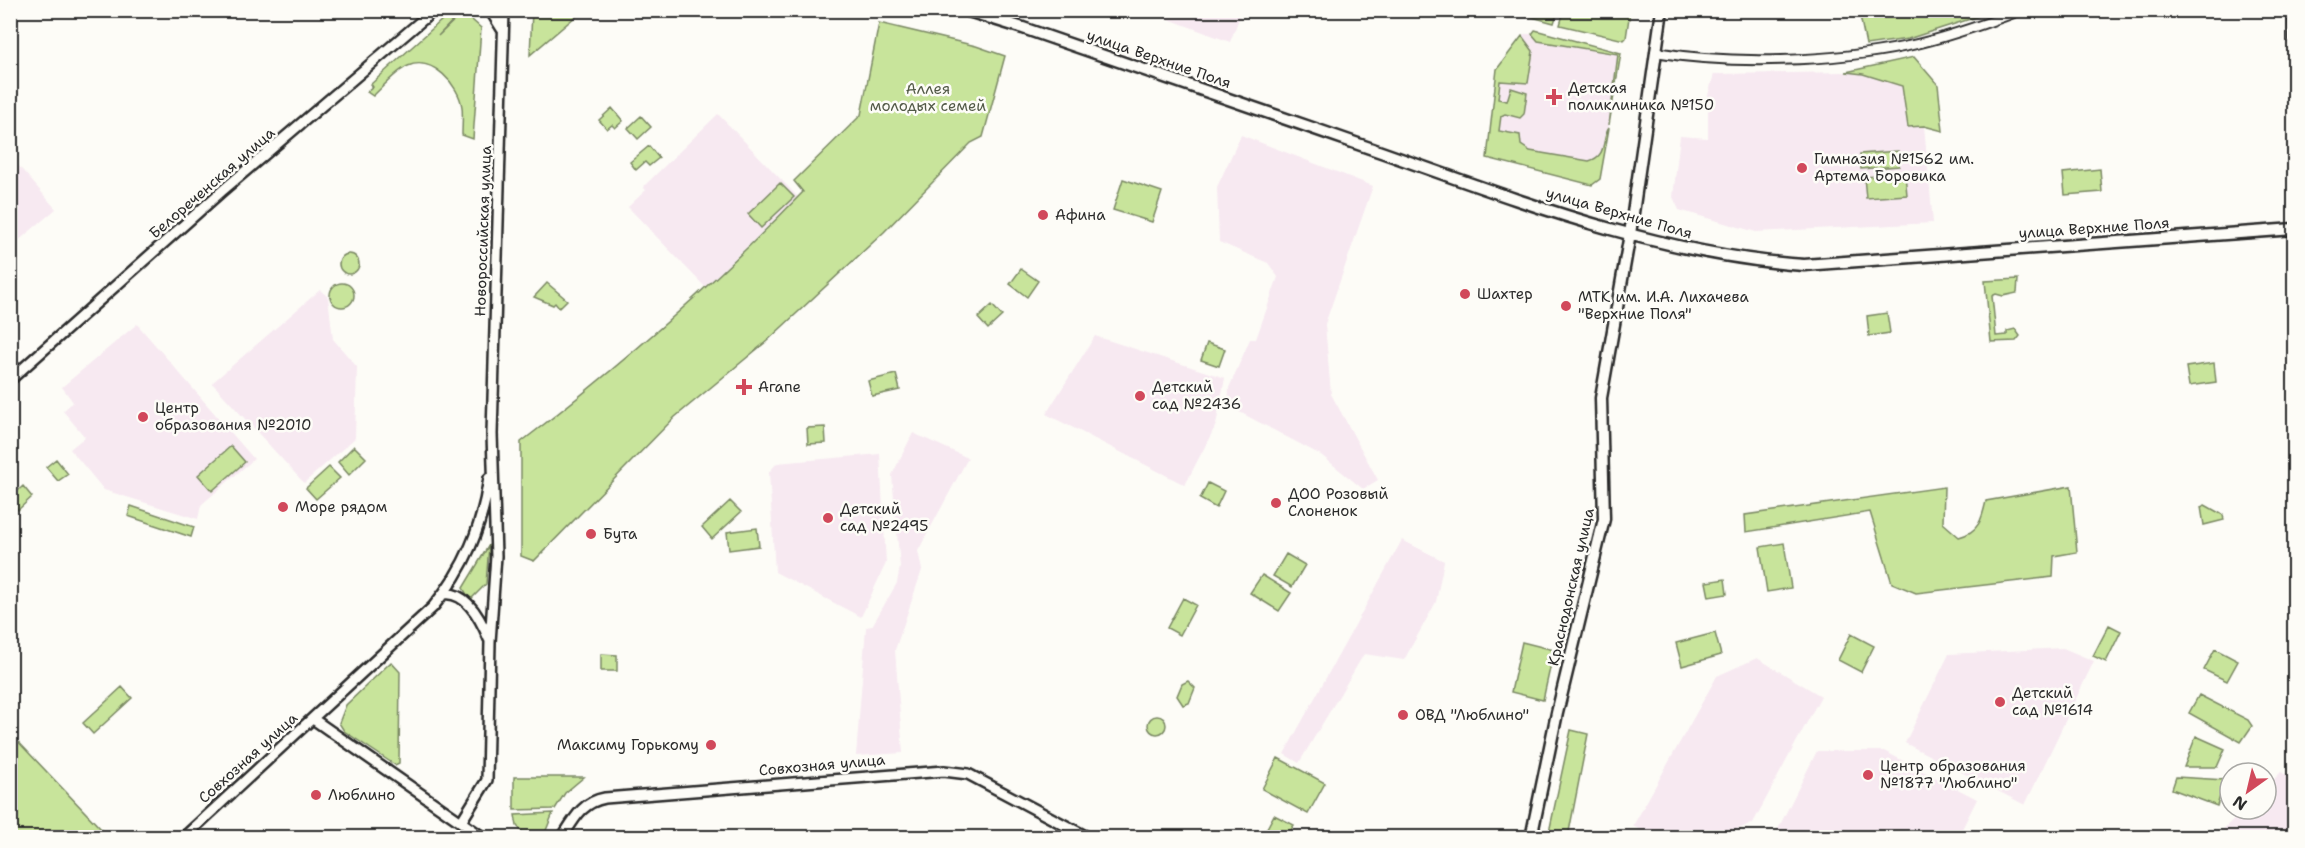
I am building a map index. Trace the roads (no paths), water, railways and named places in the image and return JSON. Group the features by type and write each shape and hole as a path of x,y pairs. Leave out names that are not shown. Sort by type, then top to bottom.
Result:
{"main road":[{"name":"улица Верхние Поля","path":"965,10 1033,31 1441,173 1630,234 1712,255 1748,261 1804,265 2295,229"},
{"name":"Краснодонская улица","path":"1531,837 1557,713 1604,519 1601,398 1630,234 1662,10"}],"street":[{"path":"490,10 499,20 503,31"},
{"path":"1655,52 1682,57 1742,59 1870,52 1908,46 2022,10"},
{"path":"2293,10 2295,42"},
{"name":"Белореченская улица","path":"10,380 222,191 434,12"},
{"name":"Новороссийская улица","path":"461,822 487,780 490,642 495,556 492,452 504,12"},
{"name":"Новороссийская улица","path":"313,719 412,629 456,577 476,538 485,503 492,452"},
{"path":"443,594 454,595 470,606 480,618 490,642"},
{"name":"Совхозная улица","path":"183,837 313,719 484,837"},
{"name":"Совхозная улица","path":"562,837 581,809 591,800 944,771 968,774 1088,837"}],"place":[{"name":"Детская поликлиника №150","path":"1554,97"},
{"name":"Гимназия №1562 им. Артема Боровика","path":"1802,168"},
{"name":"Афина","path":"1043,215"},
{"name":"Шахтер","path":"1465,294"},
{"name":"МТК им. И.А. Лихачева \"Верхние Поля\"","path":"1566,306"},
{"name":"Агапе","path":"744,387"},
{"name":"Детский сад №2436","path":"1140,396"},
{"name":"Центр образования №2010","path":"143,417"},
{"name":"ДОО Розовый Слоненок","path":"1276,503"},
{"name":"Море рядом","path":"283,507"},
{"name":"Детский сад №2495","path":"828,518"},
{"name":"Бута","path":"591,534"},
{"name":"Детский сад №1614","path":"2000,702"},
{"name":"ОВД \"Люблино\"","path":"1403,715"},
{"name":"Максиму Горькому","path":"711,745"},
{"name":"Центр образования №1877 \"Люблино\"","path":"1868,775"},
{"name":"Люблино","path":"316,795"}],"park label":[{"name":"Аллея молодых семей","path":"928,98"}]}
